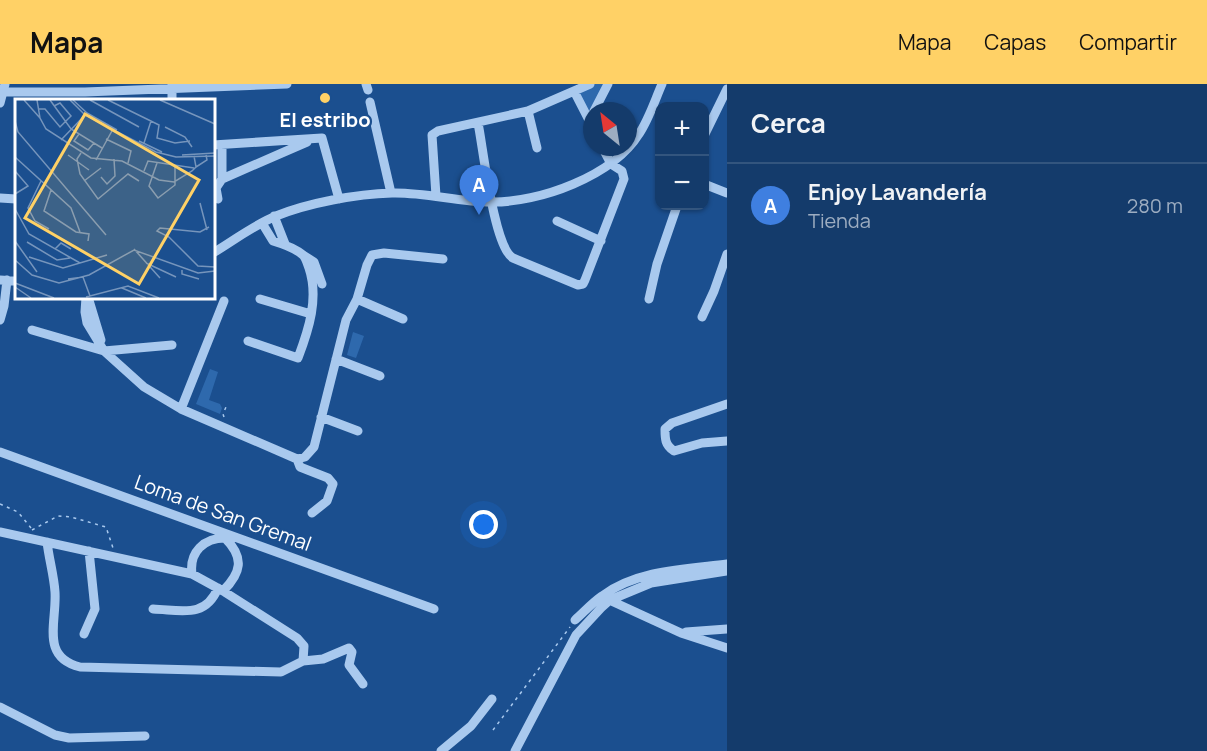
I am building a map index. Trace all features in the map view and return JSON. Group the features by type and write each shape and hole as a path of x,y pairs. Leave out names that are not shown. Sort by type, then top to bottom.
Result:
{"street":[{"path":"0,103 2,90 86,96 156,87 286,84"},
{"path":"436,196 432,135 438,131 528,111 590,84"},
{"path":"599,102 608,84"},
{"path":"214,252 274,216 339,199 391,193 492,202 535,198 578,181 611,164 639,134 662,84"},
{"path":"574,91 583,107"},
{"path":"709,128 726,96"},
{"path":"370,102 391,193"},
{"path":"528,111 537,148"},
{"path":"478,123 492,202 505,251 508,255 578,285 583,285 624,179 622,171 611,164 607,156"},
{"path":"222,179 218,145 322,138 325,142 339,199"},
{"path":"218,199 216,188 222,179 314,139"},
{"path":"709,186 727,193"},
{"path":"0,198 15,199"},
{"path":"649,299 657,264 676,210"},
{"path":"274,216 285,244"},
{"path":"557,221 601,242"},
{"path":"262,223 272,240 285,244 314,262 322,284"},
{"path":"87,298 104,351 144,387 181,409 297,459 312,452 346,320 357,298 372,255 384,253 443,259"},
{"path":"702,317 727,254"},
{"path":"248,341 298,358 311,314 315,289 303,255"},
{"path":"0,320 8,280"},
{"path":"357,298 403,319"},
{"path":"260,299 311,314"},
{"path":"181,409 224,301"},
{"path":"32,330 104,351 172,345"},
{"path":"336,359 380,376"},
{"path":"727,404 672,423 665,429 664,439 668,447 674,451 702,443 727,441"},
{"path":"321,417 358,431"},
{"name":"Loma de San Gremal","path":"0,452 227,536 435,609"},
{"path":"297,459 300,467 328,478 333,484 327,501 312,513"},
{"path":"0,532 32,534 46,542 192,574 297,638 304,646 303,661"},
{"path":"153,609 198,611 213,601 221,590 231,583 239,566 236,551 227,536 206,542 199,547 191,566 192,574"},
{"path":"46,542 55,593 53,642 56,651 70,664 80,667 281,672 303,661 323,659 350,648 352,651 349,665 363,684"},
{"path":"84,634 95,609 89,550"},
{"path":"515,751 576,635 616,587 645,577 727,564"},
{"path":"575,621 606,598 651,583 727,571"},
{"path":"606,598 681,633 727,648"},
{"path":"575,621 584,626"},
{"path":"575,621 576,635"},
{"path":"681,633 727,629"},
{"path":"441,751 471,726 492,699"},
{"path":"1,711 55,735 69,738 146,736"}],"path":[{"path":"224,418 226,407"},
{"path":"0,504 18,513 32,534 58,516 102,524 106,527 115,557"},
{"path":"493,730 575,621"}],"shaded area":[{"path":"590,84 608,84 597,102 583,102 583,108 574,91"},
{"path":"353,332 364,336 356,358 347,355"},
{"path":"210,369 218,372 209,400 220,404 222,408 220,414 196,404"}],"place":[{"name":"El estribo","path":"325,98"},
{"name":"Enjoy Lavandería","path":"479,215"}]}
